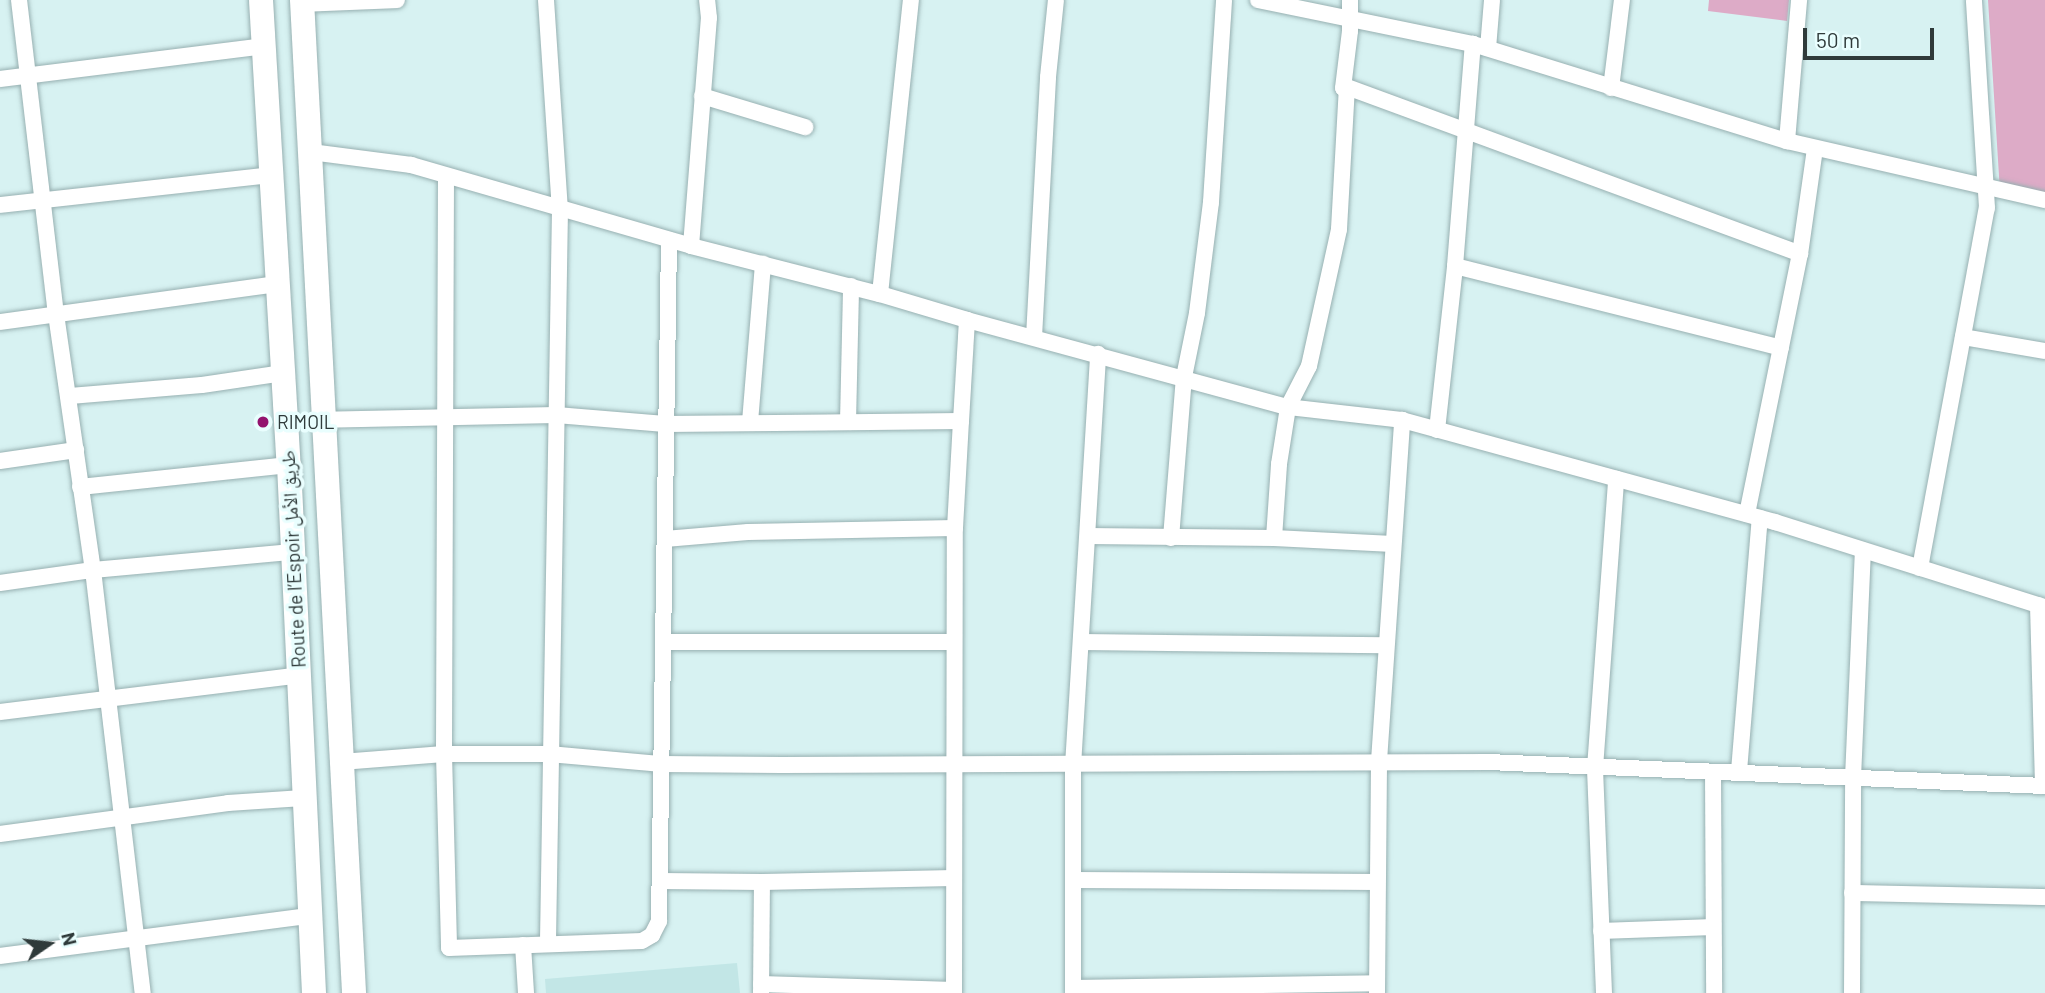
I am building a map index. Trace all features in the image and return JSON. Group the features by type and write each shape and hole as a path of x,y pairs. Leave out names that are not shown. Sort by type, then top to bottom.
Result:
{"highway":[{"name":"Route de l’Espoir طريق الأمل","path":"261,0 289,465 300,674 308,916 314,993"},
{"name":"Route de l’Espoir طريق الأمل","path":"302,2 354,993"}],"street":[{"path":"19,0 56,314 70,396 93,570 144,993"},
{"path":"302,2 397,0"},
{"path":"546,0 560,209 548,943"},
{"path":"691,246 709,18 706,0"},
{"path":"880,294 911,0"},
{"path":"1034,337 1048,76 1056,0"},
{"path":"1171,538 1184,377 1197,313 1211,202 1224,0"},
{"path":"1258,0 1480,46 1611,89 1787,141 2045,200"},
{"path":"1350,0 1343,88 1347,87 1466,129 1800,254"},
{"path":"1437,430 1455,266 1466,129 1480,46 1492,0"},
{"path":"1611,89 1622,0"},
{"path":"1787,141 1799,0"},
{"path":"1920,568 1987,208 1974,0"},
{"path":"0,79 265,46"},
{"path":"1274,538 1279,464 1288,407 1309,366 1339,229 1347,87"},
{"path":"702,96 805,127"},
{"path":"1739,771 1753,516 1781,348 1800,254 1815,148"},
{"path":"311,152 411,165 669,240 851,286 1288,407 1402,420 1753,516 2041,606 2044,786 1739,771 1379,761 1073,766 660,764 550,754 444,754 341,762"},
{"path":"0,205 271,176"},
{"path":"446,176 444,754 449,948 642,941 652,934 659,921 669,240"},
{"path":"750,422 763,264"},
{"path":"1455,266 1781,348"},
{"path":"0,322 276,284"},
{"path":"848,422 851,286"},
{"path":"762,882 761,989 954,992 954,528 967,320"},
{"path":"1963,337 2045,351"},
{"path":"1098,354 1073,766 1073,990 1377,988 1379,761 1402,420"},
{"path":"70,396 202,385 283,373"},
{"path":"325,420 556,415 665,424 961,421"},
{"path":"0,461 76,450"},
{"path":"80,486 289,465"},
{"path":"1604,993 1595,768 1616,479"},
{"path":"665,539 748,532 954,528"},
{"path":"1088,536 1274,538 1393,544"},
{"path":"1852,993 1853,778 1863,550"},
{"path":"0,583 93,570 292,552"},
{"path":"664,642 954,642"},
{"path":"1082,642 1385,645"},
{"path":"0,712 300,674"},
{"path":"1713,772 1714,993"},
{"path":"0,834 228,803 303,798"},
{"path":"660,881 954,878"},
{"path":"1074,880 1377,882"},
{"path":"1852,892 2045,897"},
{"path":"0,956 308,916"},
{"path":"1601,931 1713,927"},
{"path":"523,945 526,993"}],"shaded area":[{"path":"1709,0 1789,0 1787,21 1708,11"},
{"path":"1988,0 2045,0 2045,200 2000,192"},
{"path":"737,963 740,993 546,993 545,979"}],"place":[{"name":"RIMOIL","path":"263,422"}]}
